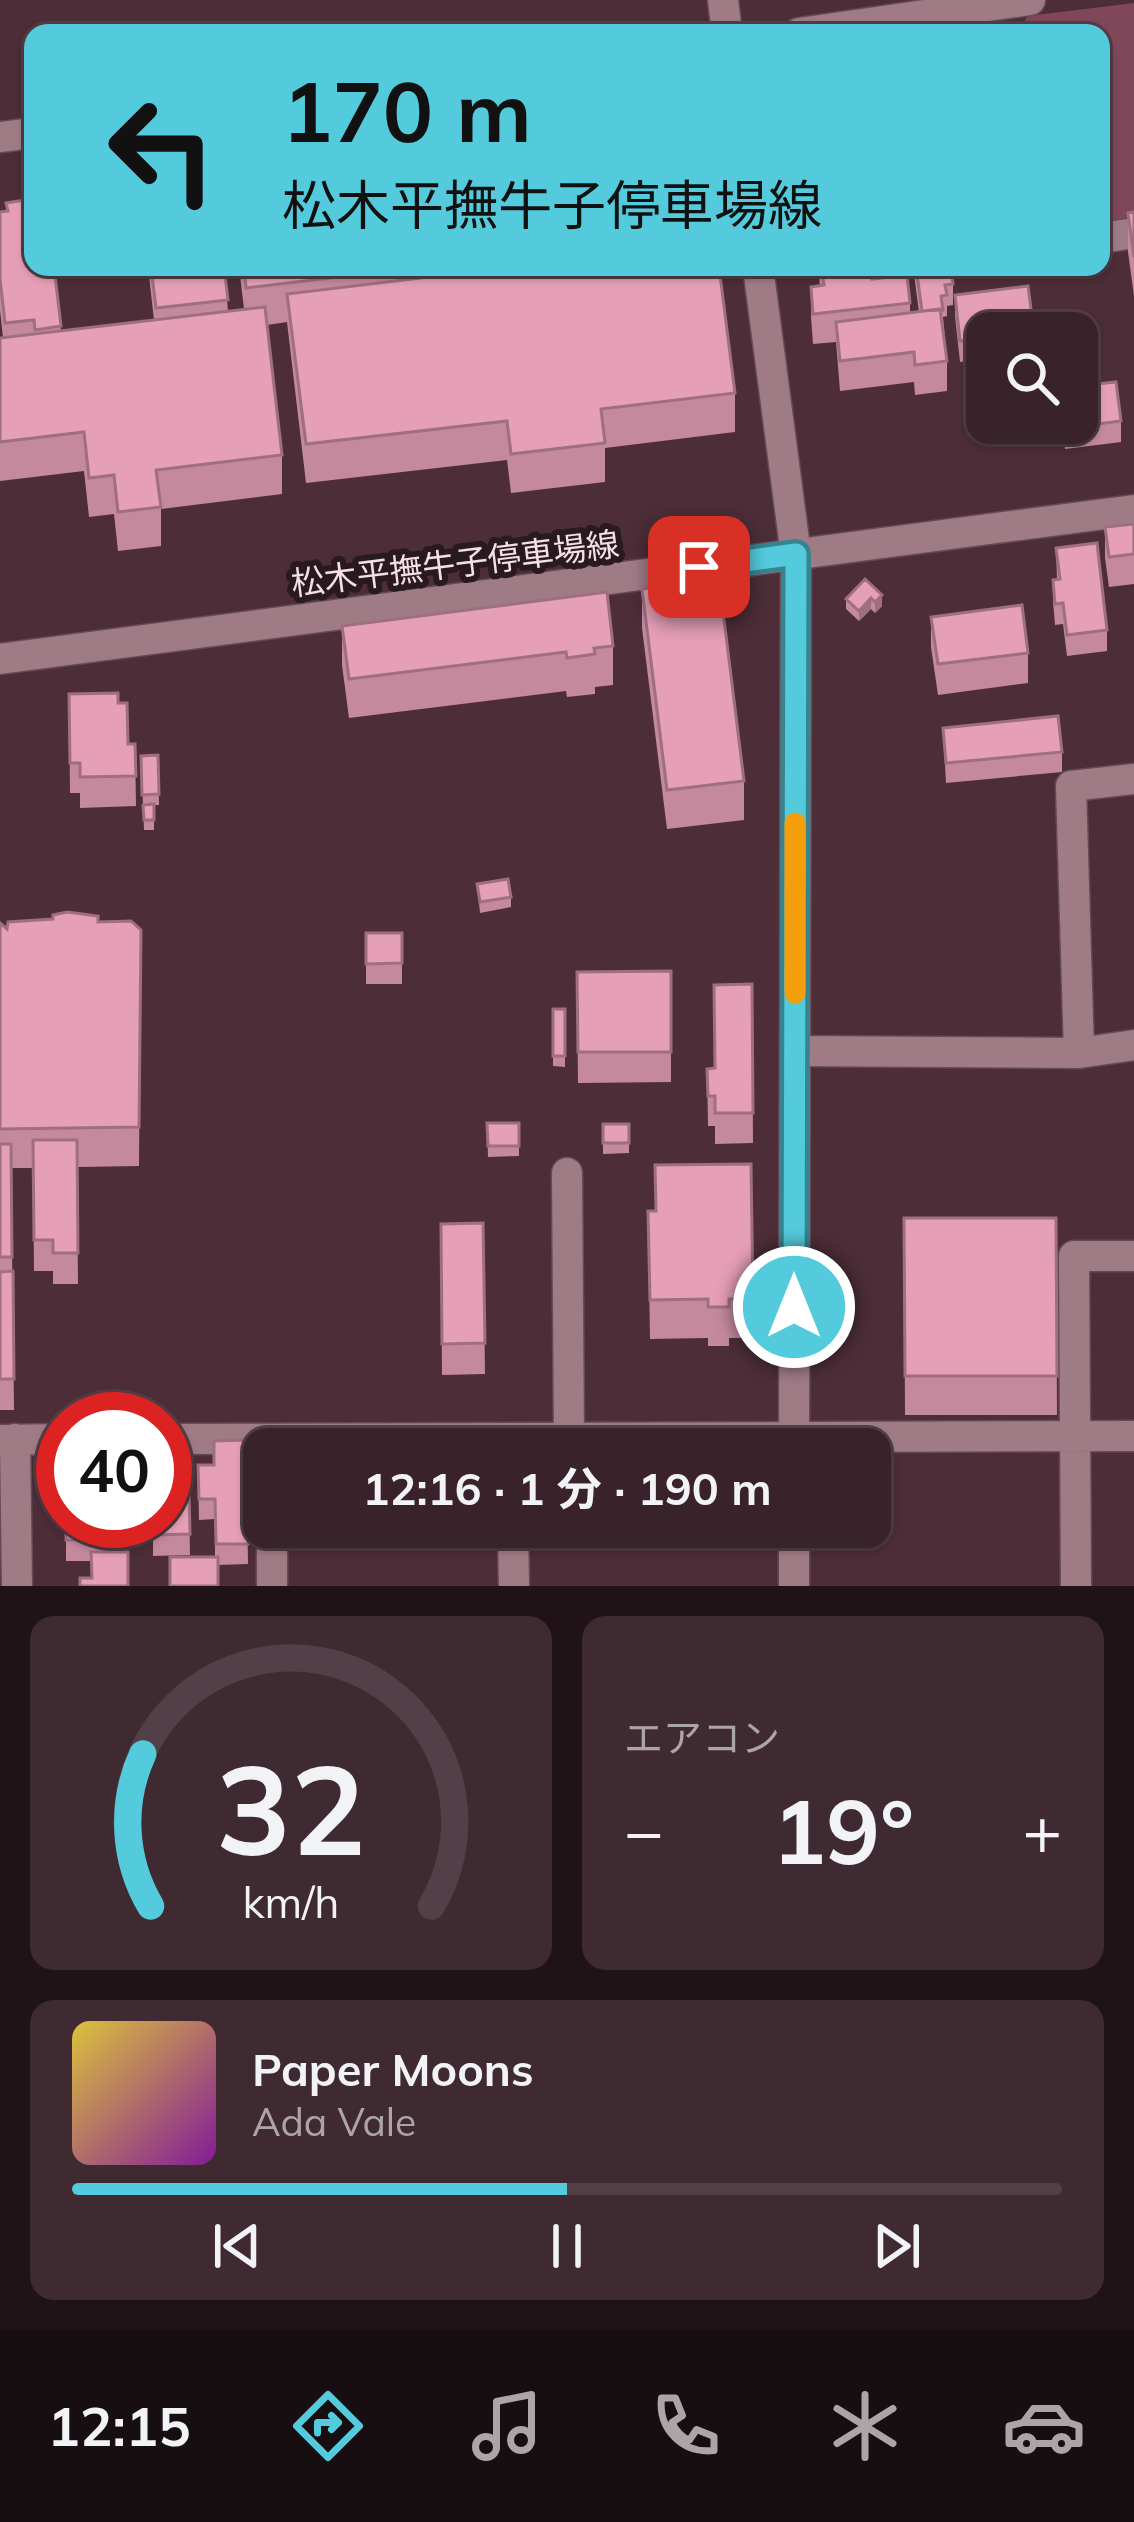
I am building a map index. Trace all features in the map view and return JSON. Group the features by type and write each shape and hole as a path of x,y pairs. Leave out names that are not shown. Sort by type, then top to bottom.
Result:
{"street":[{"path":"879,24 1012,9"},
{"path":"759,276 796,554 794,1428"},
{"name":"松木平撫牛子停車場線","path":"0,659 1134,510"},
{"path":"1078,1053 1071,786 1134,779"},
{"path":"795,1051 1078,1053 1134,1045"},
{"path":"567,1173 569,1428"},
{"path":"1076,1586 1073,1256 1134,1256"},
{"path":"891,1440 1134,1436"},
{"path":"8,1439 17,1586"},
{"path":"192,1439 243,1442"},
{"path":"272,1548 272,1586"},
{"path":"513,1548 514,1586"},
{"path":"794,1548 794,1586"}],"shaded area":[{"path":"1134,3 1134,221 1110,224 1110,24 1022,24 1028,16"}],"building":[{"path":"24,200 24,276 55,276 61,326 35,330 34,320 5,323 0,212 8,211 6,203"},
{"path":"1134,212 1134,257 1128,213"},
{"path":"152,276 225,276 228,300 156,308"},
{"path":"245,276 347,276 246,288"},
{"path":"438,276 720,276 735,393 601,409 605,443 511,454 507,421 306,444 287,294"},
{"path":"822,276 907,276 910,303 813,314 811,287 824,285"},
{"path":"917,276 952,276 953,284 945,285 947,295 941,296 943,310 922,311"},
{"path":"1028,286 1031,312 966,312 966,340 960,341 955,295"},
{"path":"265,307 282,455 156,470 161,507 118,512 114,475 89,478 84,432 0,442 0,338"},
{"path":"940,309 947,361 915,365 914,352 840,361 836,322"},
{"path":"1116,382 1121,421 1098,424 1098,384"},
{"path":"1134,524 1134,554 1109,557 1105,527"},
{"path":"1097,543 1107,630 1067,635 1063,603 1055,604 1053,580 1060,579 1056,548"},
{"path":"719,579 744,781 667,790 642,589"},
{"path":"865,579 882,595 875,602 871,598 859,611 846,599"},
{"path":"607,592 613,646 594,648 595,654 567,658 566,652 349,679 342,626"},
{"path":"1022,605 1028,653 938,664 931,617"},
{"path":"118,693 118,703 127,703 128,744 135,744 136,776 80,777 80,763 70,763 69,694"},
{"path":"1058,716 1062,752 946,763 943,728"},
{"path":"158,755 159,794 142,795 141,756"},
{"path":"154,804 154,820 144,820 143,805"},
{"path":"508,879 511,897 480,902 477,884"},
{"path":"67,912 98,916 98,922 131,921 141,930 139,1127 0,1129 0,923 7,929 8,922 53,919"},
{"path":"366,933 402,933 402,963 366,964"},
{"path":"671,971 671,1052 578,1052 577,972"},
{"path":"752,984 753,1113 715,1113 715,1096 708,1096 707,1069 715,1068 714,985"},
{"path":"553,1009 565,1009 565,1056 553,1056"},
{"path":"487,1123 519,1123 519,1146 488,1146"},
{"path":"603,1124 629,1124 629,1143 603,1143"},
{"path":"33,1140 77,1140 78,1253 53,1253 53,1240 34,1240"},
{"path":"0,1144 11,1144 12,1257 0,1257"},
{"path":"751,1164 753,1299 729,1299 729,1307 708,1307 708,1299 650,1300 648,1211 656,1211 655,1165"},
{"path":"904,1218 1056,1218 1057,1376 905,1376"},
{"path":"483,1223 485,1343 442,1344 441,1224"},
{"path":"13,1271 14,1379 0,1379 0,1272"},
{"path":"243,1440 243,1544 216,1544 215,1499 199,1499 198,1465 214,1465 214,1441"},
{"path":"91,1552 128,1552 128,1586 80,1586 80,1578 92,1578"},
{"path":"170,1557 218,1557 218,1586 170,1586"}],"slow traffic":[{"path":"795,823 795,993"}],"route":[{"path":"699,567 796,554 794,1307"}]}
